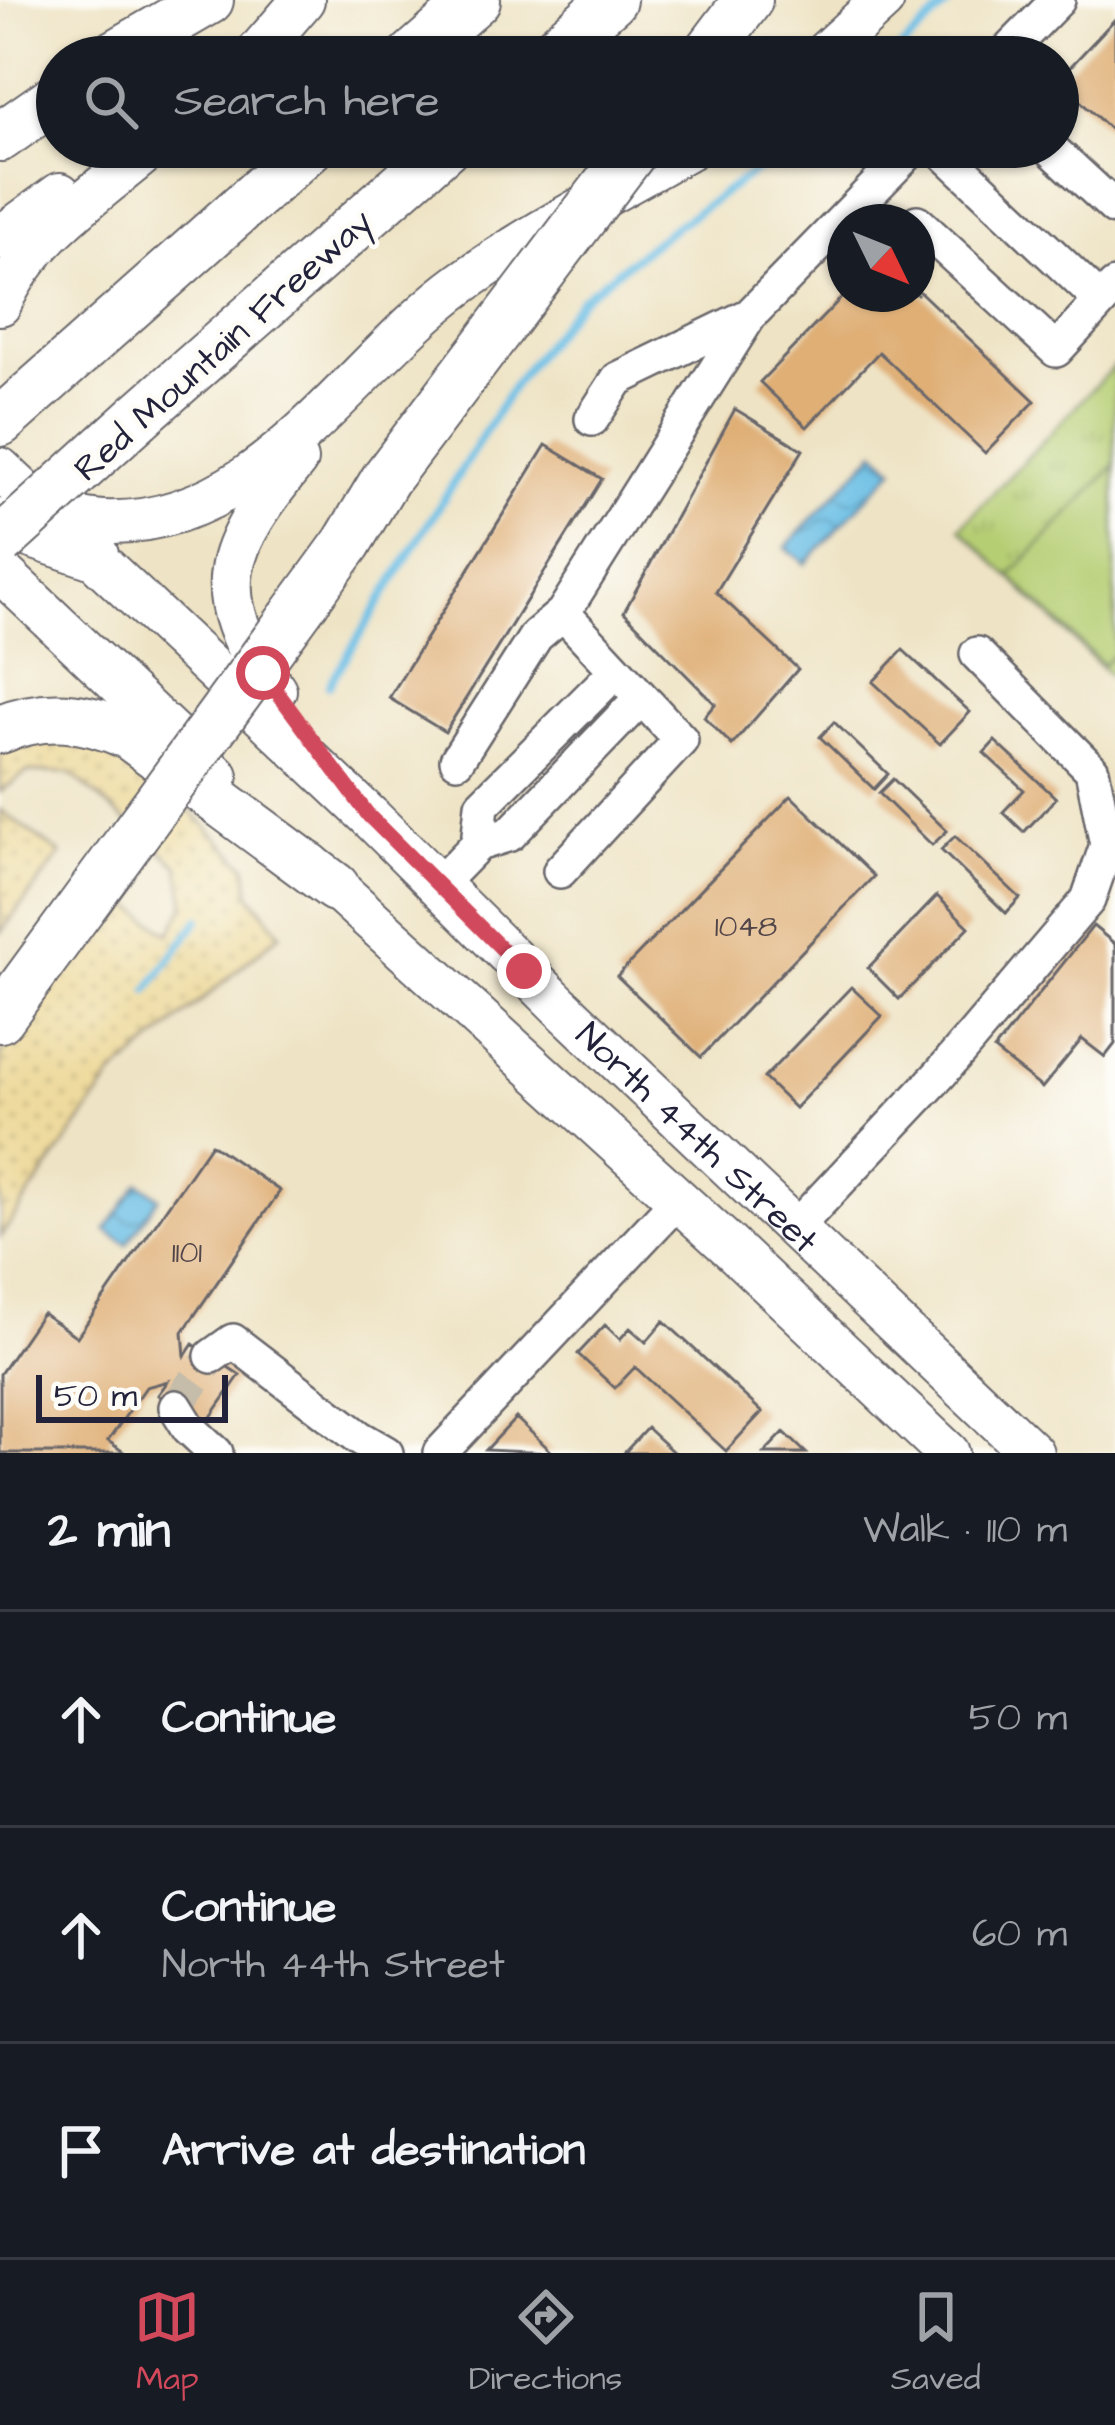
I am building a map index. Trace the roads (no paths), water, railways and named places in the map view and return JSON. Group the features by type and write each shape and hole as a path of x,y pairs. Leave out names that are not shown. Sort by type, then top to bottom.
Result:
{"highway":[{"path":"148,36 209,0"},
{"path":"435,36 476,0"},
{"path":"571,36 612,0"},
{"path":"721,36 748,0"},
{"path":"0,122 36,104"},
{"path":"0,137 36,109"},
{"path":"0,422 286,168"},
{"name":"Red Mountain Freeway","path":"0,542 421,168"},
{"path":"0,965 86,877 347,543 386,478 620,168"},
{"path":"0,526 94,555"},
{"path":"0,729 28,719 64,716 128,735 335,887"},
{"path":"0,1018 86,877"}],"main road":[{"path":"272,36 303,0"},
{"path":"844,36 883,0"},
{"path":"0,238 101,168"},
{"path":"0,304 40,242 126,168"},
{"path":"0,507 120,521 165,515 207,500 268,461 460,284 656,168"},
{"path":"369,816 250,655 237,628 230,578 237,547 262,501 392,343"},
{"name":"North 44th Street","path":"0,469 1032,1453"},
{"path":"0,526 14,561 46,615"},
{"name":"North 44th Street","path":"0,571 948,1453"},
{"path":"674,1114 680,1147 678,1200 731,1204 915,1342"}],"street":[{"path":"1023,36 1058,0"},
{"path":"457,760 536,636 563,613 750,315 894,168"},
{"path":"935,239 1056,350 1108,293 962,168"},
{"path":"1072,168 1115,208"},
{"path":"877,185 898,204"},
{"path":"592,419 618,379 750,315"},
{"path":"560,871 681,740 563,613"},
{"path":"795,1228 941,1073 1088,900 1107,844 1092,770 977,654"},
{"path":"478,844 482,806 615,672"},
{"path":"438,885 478,844 510,835 641,698"},
{"path":"553,733 581,761"},
{"path":"440,1453 678,1200"},
{"path":"212,1356 233,1341 386,1453"},
{"path":"176,1407 189,1428 216,1453"}],"water":[{"path":"876,451 895,468 805,564 786,547"},
{"path":"139,1183 159,1197 127,1244 106,1230"}],"waterway":[{"path":"914,36 953,0"},
{"path":"329,685 515,383 580,300 760,168"},
{"path":"148,990 199,919"}],"tunnel":[{"path":"176,1407 212,1356"}]}
